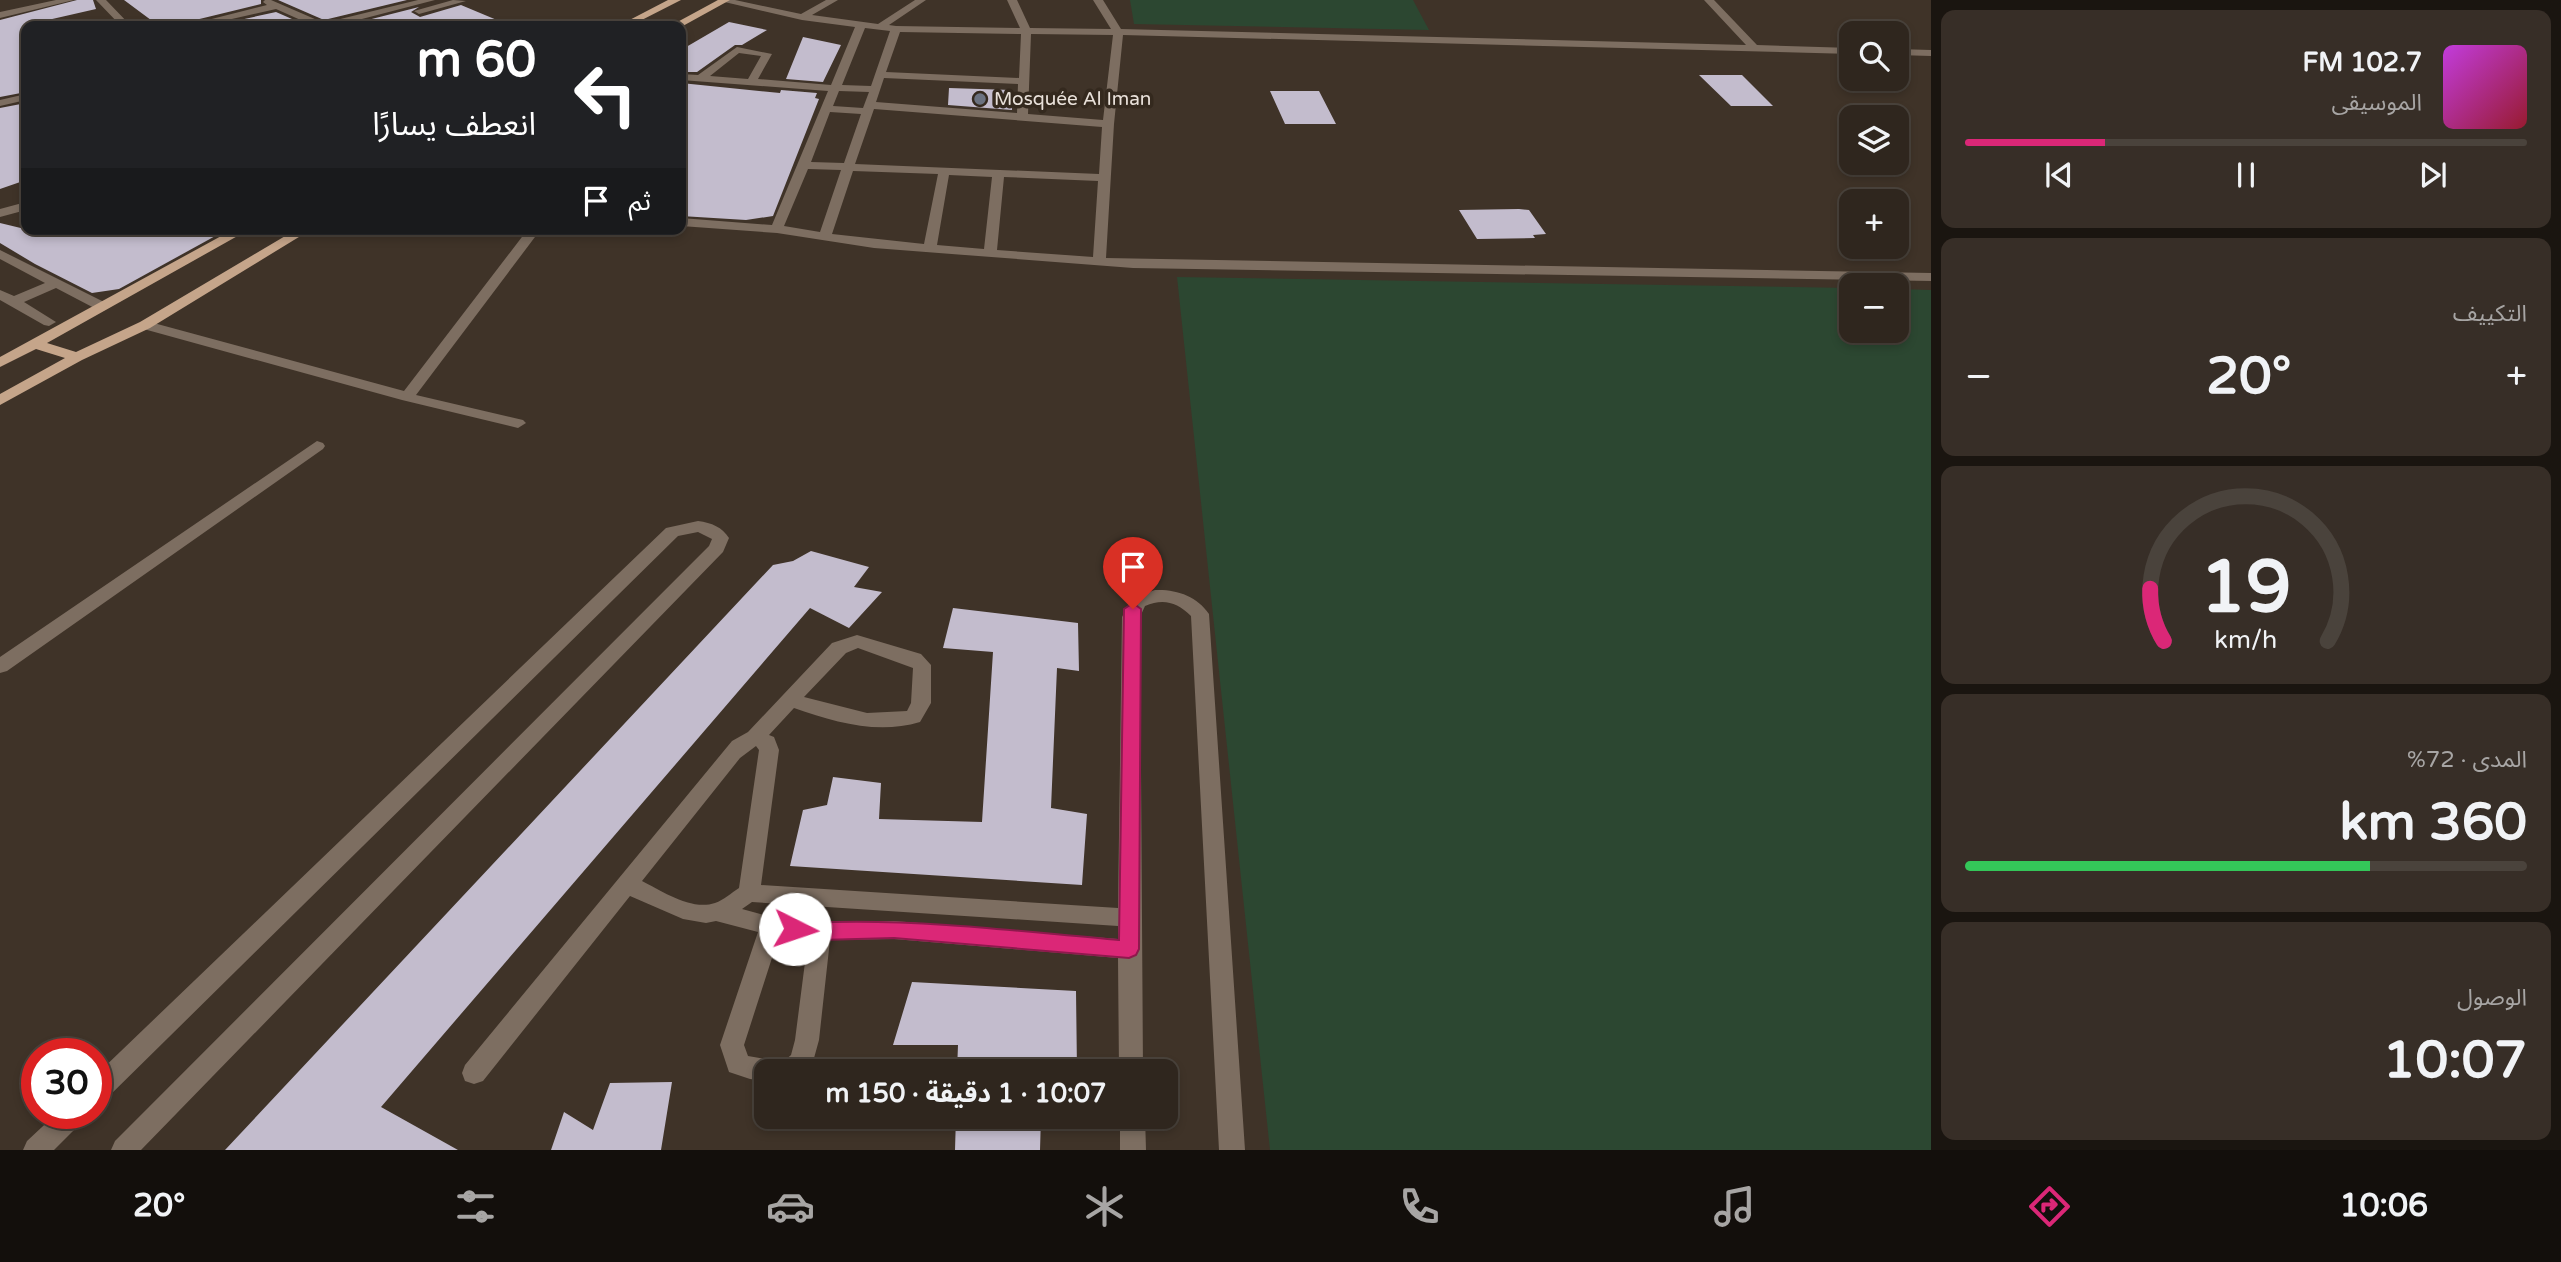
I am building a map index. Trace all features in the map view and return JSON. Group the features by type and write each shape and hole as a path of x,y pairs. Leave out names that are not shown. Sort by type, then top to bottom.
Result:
{"main road":[{"path":"633,21 676,0"},
{"path":"684,21 724,0"},
{"path":"2,359 36,344 233,235"},
{"path":"0,400 77,357 145,326 296,235"},
{"path":"36,344 77,357"}],"street":[{"path":"0,15 69,0"},
{"path":"100,0 121,21"},
{"path":"262,0 311,21"},
{"path":"389,0 415,12"},
{"path":"343,21 430,0"},
{"path":"724,0 860,27 896,29 1118,32 1839,51"},
{"path":"802,17 833,0"},
{"path":"878,28 920,0"},
{"path":"1012,0 1026,31 1022,116"},
{"path":"1098,0 1118,32 1108,124 1100,262"},
{"path":"1709,0 1755,49"},
{"path":"379,21 461,1"},
{"path":"211,21 276,6"},
{"path":"778,229 860,27"},
{"path":"824,238 896,29"},
{"path":"701,78 737,50 767,54 752,81"},
{"path":"1909,52 1931,53"},
{"path":"880,75 1023,81"},
{"path":"686,77 874,89"},
{"path":"0,103 21,98"},
{"path":"827,109 868,108 1022,116 1108,124"},
{"path":"0,114 21,109"},
{"path":"803,166 1105,178"},
{"path":"930,248 944,172"},
{"path":"990,253 998,174"},
{"path":"0,213 21,207"},
{"path":"686,222 778,229 824,238 1100,262 1931,277"},
{"path":"407,397 530,235"},
{"path":"0,254 103,307"},
{"path":"6,298 56,283"},
{"path":"6,298 49,322"},
{"path":"145,326 407,397 518,423"},
{"path":"0,666 317,446"},
{"path":"112,1075 672,532 693,525 706,526 717,532 721,538 717,548 124,1150"},
{"path":"1132,1059 1129,949 1131,617 1138,602 1163,594 1185,601 1200,614 1232,1150"},
{"path":"474,1073 733,753 755,737 839,648 857,641 914,659 923,669 921,703 913,717 901,721 846,716 790,700"},
{"path":"749,893 769,750 767,742 755,737"},
{"path":"628,884 662,901 704,914 716,912 749,893 1130,918"},
{"path":"716,912 771,926 820,931 894,930 1129,949"},
{"path":"754,1069 738,1064 732,1045 771,926"},
{"path":"802,1059 820,931"},
{"path":"36,1150 58,1129"},
{"path":"1132,1129 1133,1150"}],"green space":[{"path":"1130,0 1413,0 1429,30 1134,24"},
{"path":"1177,277 1839,288 1839,343 1909,343 1909,289 1931,290 1931,1150 1270,1150"}],"building":[{"path":"77,0 93,0 96,9 44,21 21,21 21,93 0,97 0,20"},
{"path":"124,0 261,0 261,4 191,21 152,21"},
{"path":"278,0 407,0 324,20"},
{"path":"461,5 499,21 364,21 419,7 411,12 420,17"},
{"path":"276,12 297,21 235,21"},
{"path":"729,22 767,30 742,45 735,45 697,72 686,72 686,47"},
{"path":"803,37 841,45 823,82 786,79"},
{"path":"1699,75 1742,75 1773,106 1731,106"},
{"path":"686,84 780,93 781,90 817,93 815,98 819,99 773,216 746,220 686,216"},
{"name":"Mosquée Al Iman","path":"949,88 1011,90 1012,110 948,105"},
{"path":"1270,91 1319,91 1336,124 1285,124"},
{"path":"21,104 21,182 0,189 0,108"},
{"path":"1459,210 1529,210 1546,234 1533,235 1535,238 1477,239"},
{"path":"0,223 21,228 21,235 217,235 119,289 92,293 0,243"},
{"path":"811,551 869,567 854,587 882,592 849,628 810,608 381,1107 458,1150 225,1150 773,565 793,561"},
{"path":"953,608 1078,623 1079,671 1057,668 1051,808 1087,814 1082,885 790,866 803,810 827,805 833,777 881,783 879,819 982,822 993,652 943,648"},
{"path":"912,982 1076,991 1077,1059 957,1059 958,1045 893,1045"},
{"path":"672,1082 661,1150 551,1150 564,1112 593,1130 610,1083"},
{"path":"956,1129 1041,1129 1040,1150 955,1150"}],"place":[{"name":"Mosquée Al Iman","path":"980,99"}],"route":[{"path":"795,929 894,930 1076,947 1129,949 1133,609"}]}
